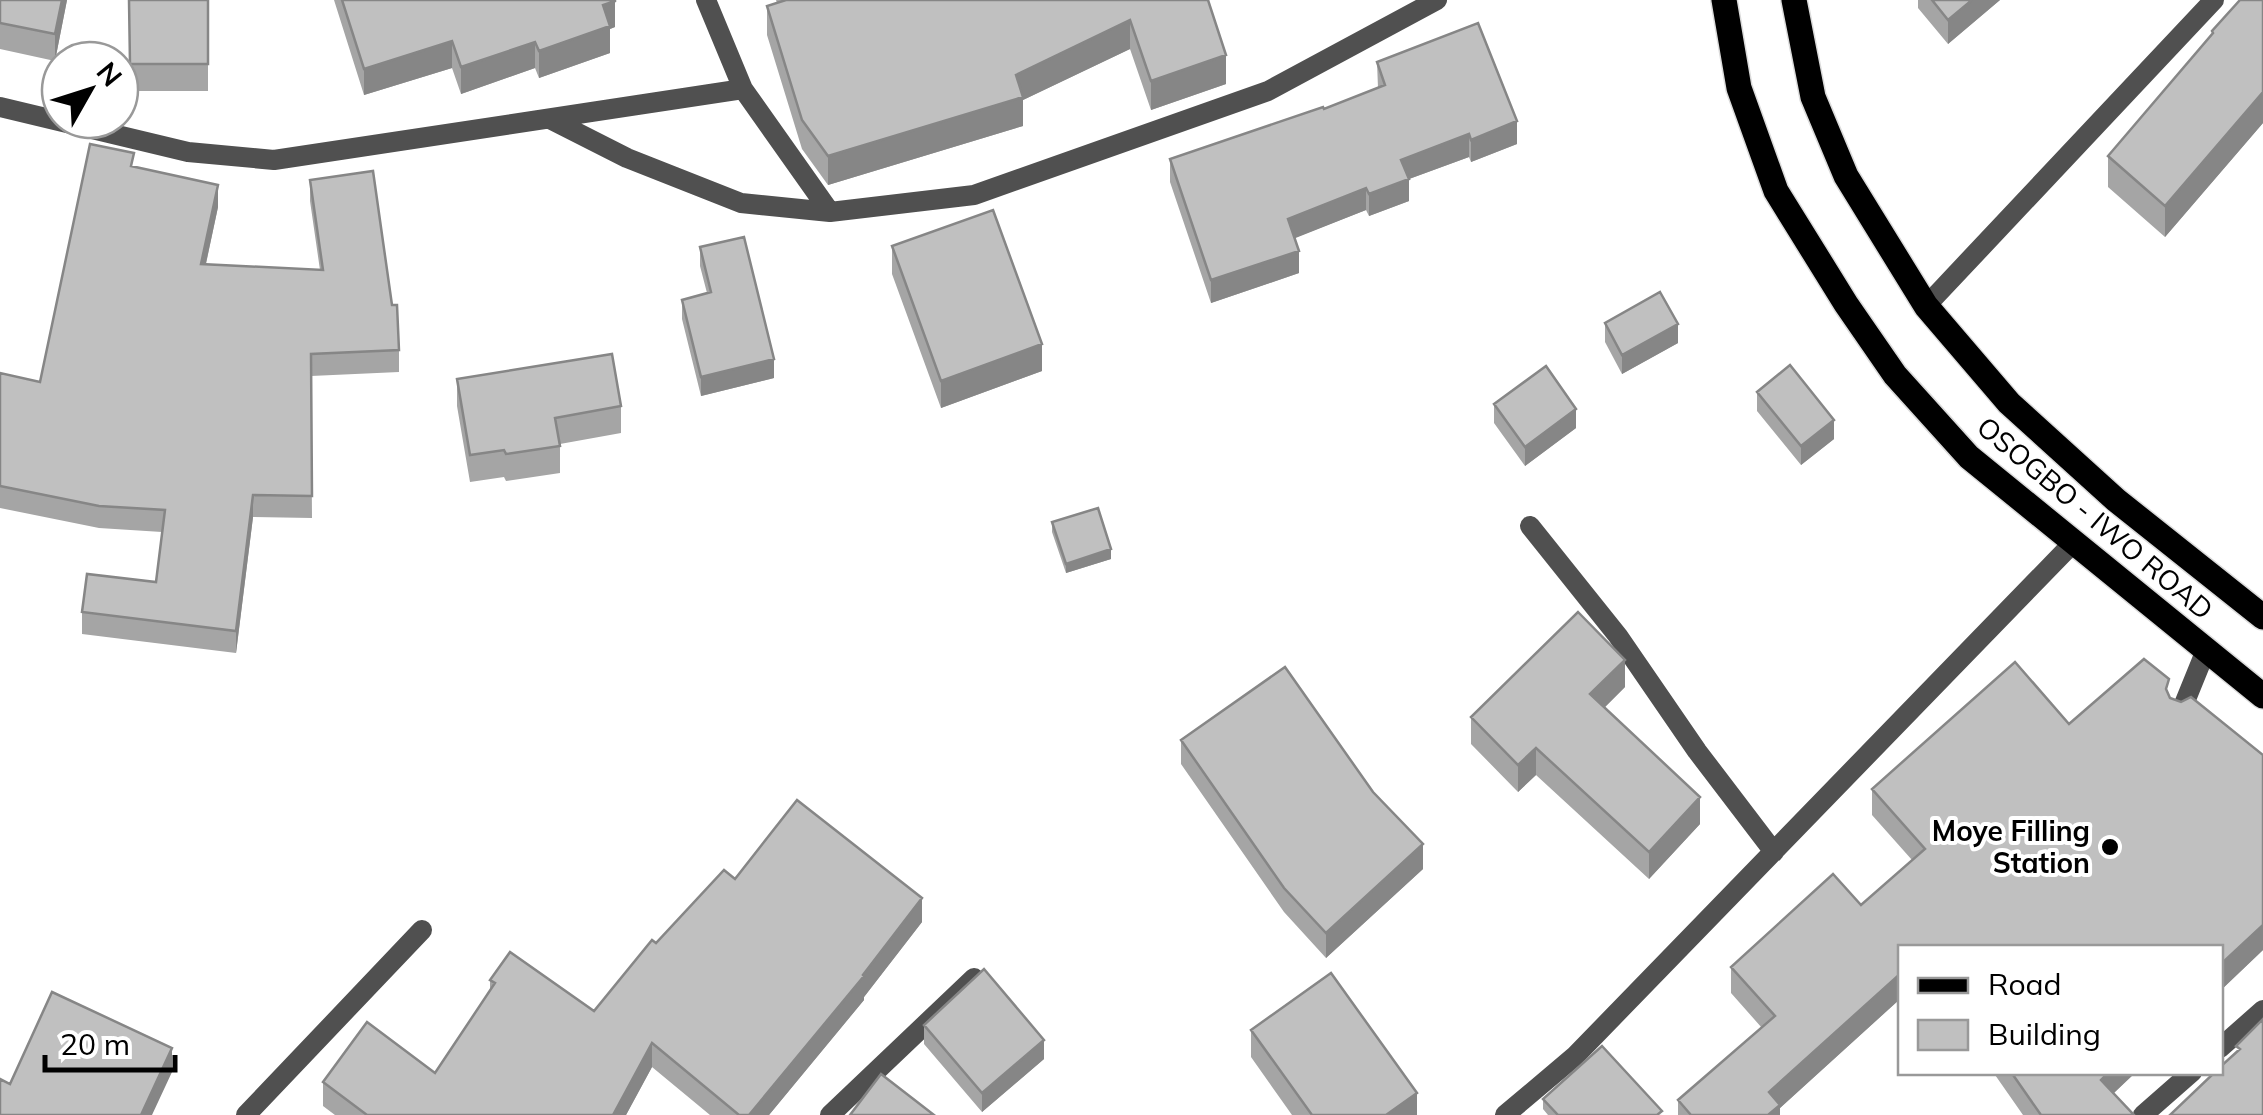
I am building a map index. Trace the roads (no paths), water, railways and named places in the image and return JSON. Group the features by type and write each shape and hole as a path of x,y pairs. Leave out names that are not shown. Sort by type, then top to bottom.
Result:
{"main road":[{"name":"OSOGBO - IWO ROAD","path":"1724,0 1739,88 1776,191 1895,375 1969,457 2263,696"},
{"name":"OSOGBO - IWO ROAD","path":"1794,0 1813,97 1846,176 1926,306 2009,403 2116,500 2263,617"}],"street":[{"path":"706,0 743,89 830,212"},
{"path":"552,120 627,158 742,203 830,212 974,196 1268,92 1437,0"},
{"path":"1926,306 2214,0"},
{"path":"0,107 188,152 274,160 743,89"},
{"path":"1530,526 1618,636 1697,751 1774,852"},
{"path":"1505,1115 1575,1056 2073,543"},
{"path":"2180,714 2206,650"},
{"path":"246,1115 422,930"},
{"path":"830,1115 974,978"},
{"path":"2223,1045 2263,1010"},
{"path":"2143,1115 2189,1075"}],"place":[{"name":"Moye Filling Station","path":"2110,847"}]}
